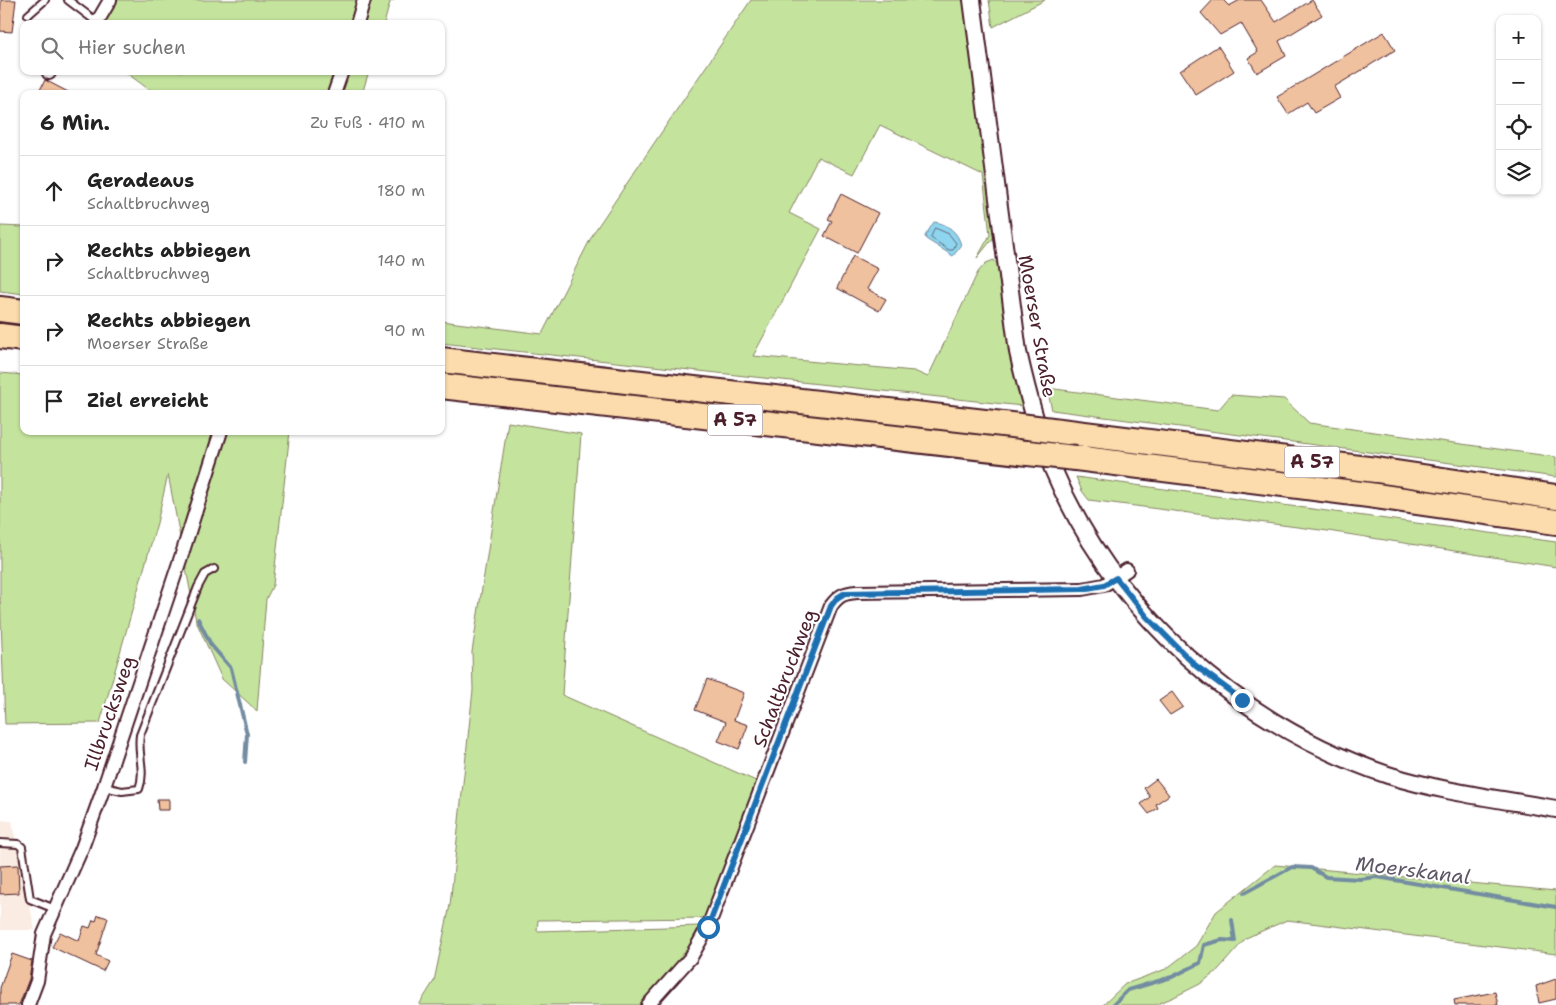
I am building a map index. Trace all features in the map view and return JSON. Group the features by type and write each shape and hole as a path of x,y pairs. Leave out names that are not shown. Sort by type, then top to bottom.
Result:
{"highway":[{"path":"0,309 20,312"},
{"path":"0,336 20,338"},
{"name":"A 57","path":"445,360 1020,426 1376,470 1556,496"},
{"name":"A 57","path":"445,386 1076,458 1369,494 1556,522"}],"street":[{"path":"98,20 110,0"},
{"path":"358,20 364,0"},
{"name":"Moerser Straße","path":"972,0 1018,352 1030,404 1053,469 1075,515 1121,574 1147,617 1196,666 1254,709 1307,740 1370,768 1404,779 1429,786 1556,810"},
{"path":"335,90 341,75"},
{"name":"Illbrucksweg","path":"28,1005 37,981 44,934 82,848 104,787 220,435"},
{"name":"Schaltbruchweg","path":"648,1005 691,957 708,927 831,606 837,598 845,593 857,592 1082,589 1104,585 1121,574"}],"lane":[{"path":"28,15 45,0"},
{"path":"68,0 92,20"},
{"path":"104,787 122,791 139,789 143,778 138,748 140,735 198,587 205,574 214,569"},
{"path":"0,843 18,844 22,847 30,899 55,909"}],"shaded area":[{"path":"0,820 12,821 35,930 0,930"}],"green space":[{"path":"115,0 359,0 352,20 102,20"},
{"path":"372,0 394,0 390,2 385,20 365,20"},
{"path":"751,0 964,0 994,237 977,258 990,235 983,175 880,125 854,174 818,157 789,213 821,229 753,356 914,371 928,377 978,272 986,263 994,260 997,264 1008,343 1022,406 445,343 445,322 542,334 594,232"},
{"path":"989,0 1045,0 993,27"},
{"path":"129,75 333,75 328,90 150,90"},
{"path":"347,75 368,75 363,90 342,90"},
{"path":"0,226 20,227 20,294 0,291"},
{"path":"0,373 20,375 20,435 290,435 273,585 266,599 257,711 222,679 196,621 168,474 157,523 100,723 5,724 0,594"},
{"path":"1047,388 1218,410 1231,395 1284,399 1309,423 1556,457 1556,477 1052,410"},
{"path":"508,422 581,434 562,695 756,781 750,805 707,918 538,920 537,931 699,926 688,949 643,1005 419,1005 434,981 450,905 473,690 472,652"},
{"path":"1076,477 1556,542 1556,567 1328,531 1089,500 1082,491"},
{"path":"1275,865 1556,891 1556,954 1287,920 1246,938 1217,971 1200,984 1174,997 1155,1005 1103,1005 1125,984 1166,969 1196,946 1216,912"}],"water":[{"path":"934,222 948,227 958,237 961,246 953,256 926,239 925,236"}],"building":[{"path":"1,0 16,0 12,32 0,31"},
{"path":"1213,0 1223,0 1229,6 1240,0 1261,0 1276,22 1312,0 1322,15 1279,41 1286,56 1257,73 1248,58 1258,52 1241,23 1220,35 1201,13"},
{"path":"1384,32 1395,50 1334,87 1340,98 1314,113 1307,102 1288,114 1277,97"},
{"path":"1218,46 1234,71 1196,95 1180,71"},
{"path":"45,80 64,90 40,90"},
{"path":"841,194 878,213 857,253 824,236 832,221 828,219"},
{"path":"853,256 878,269 867,289 886,299 879,311 837,288"},
{"path":"707,679 744,693 734,720 748,725 739,749 718,741 726,722 695,710"},
{"path":"1172,692 1183,707 1170,715 1159,701"},
{"path":"1156,779 1169,795 1156,804 1158,808 1149,814 1141,804 1150,797 1144,788"},
{"path":"157,799 169,799 169,810 158,810"},
{"path":"18,865 19,893 0,894 0,866"},
{"path":"98,915 108,918 96,955 108,961 103,971 52,947 60,932 79,941 84,926 90,928 93,920 96,921"},
{"path":"12,954 32,961 29,979 19,1005 0,1005 0,988"},
{"path":"1556,979 1556,999 1539,1003 1536,986"},
{"path":"1495,992 1498,1005 1455,1005 1454,1000"}],"waterway":[{"path":"198,619 211,645 231,668 247,734 245,762"},
{"name":"Moerskanal","path":"1244,893 1292,867 1311,868 1326,877 1360,879 1377,877 1556,907"},
{"name":"Moerskanal","path":"1113,1005 1128,990 1172,977 1200,963 1204,945 1222,940 1235,941 1232,920"}],"route":[{"path":"708,927 764,787 831,606 837,598 845,593 1082,589 1104,585 1116,578 1147,617 1196,666 1242,700"}]}
